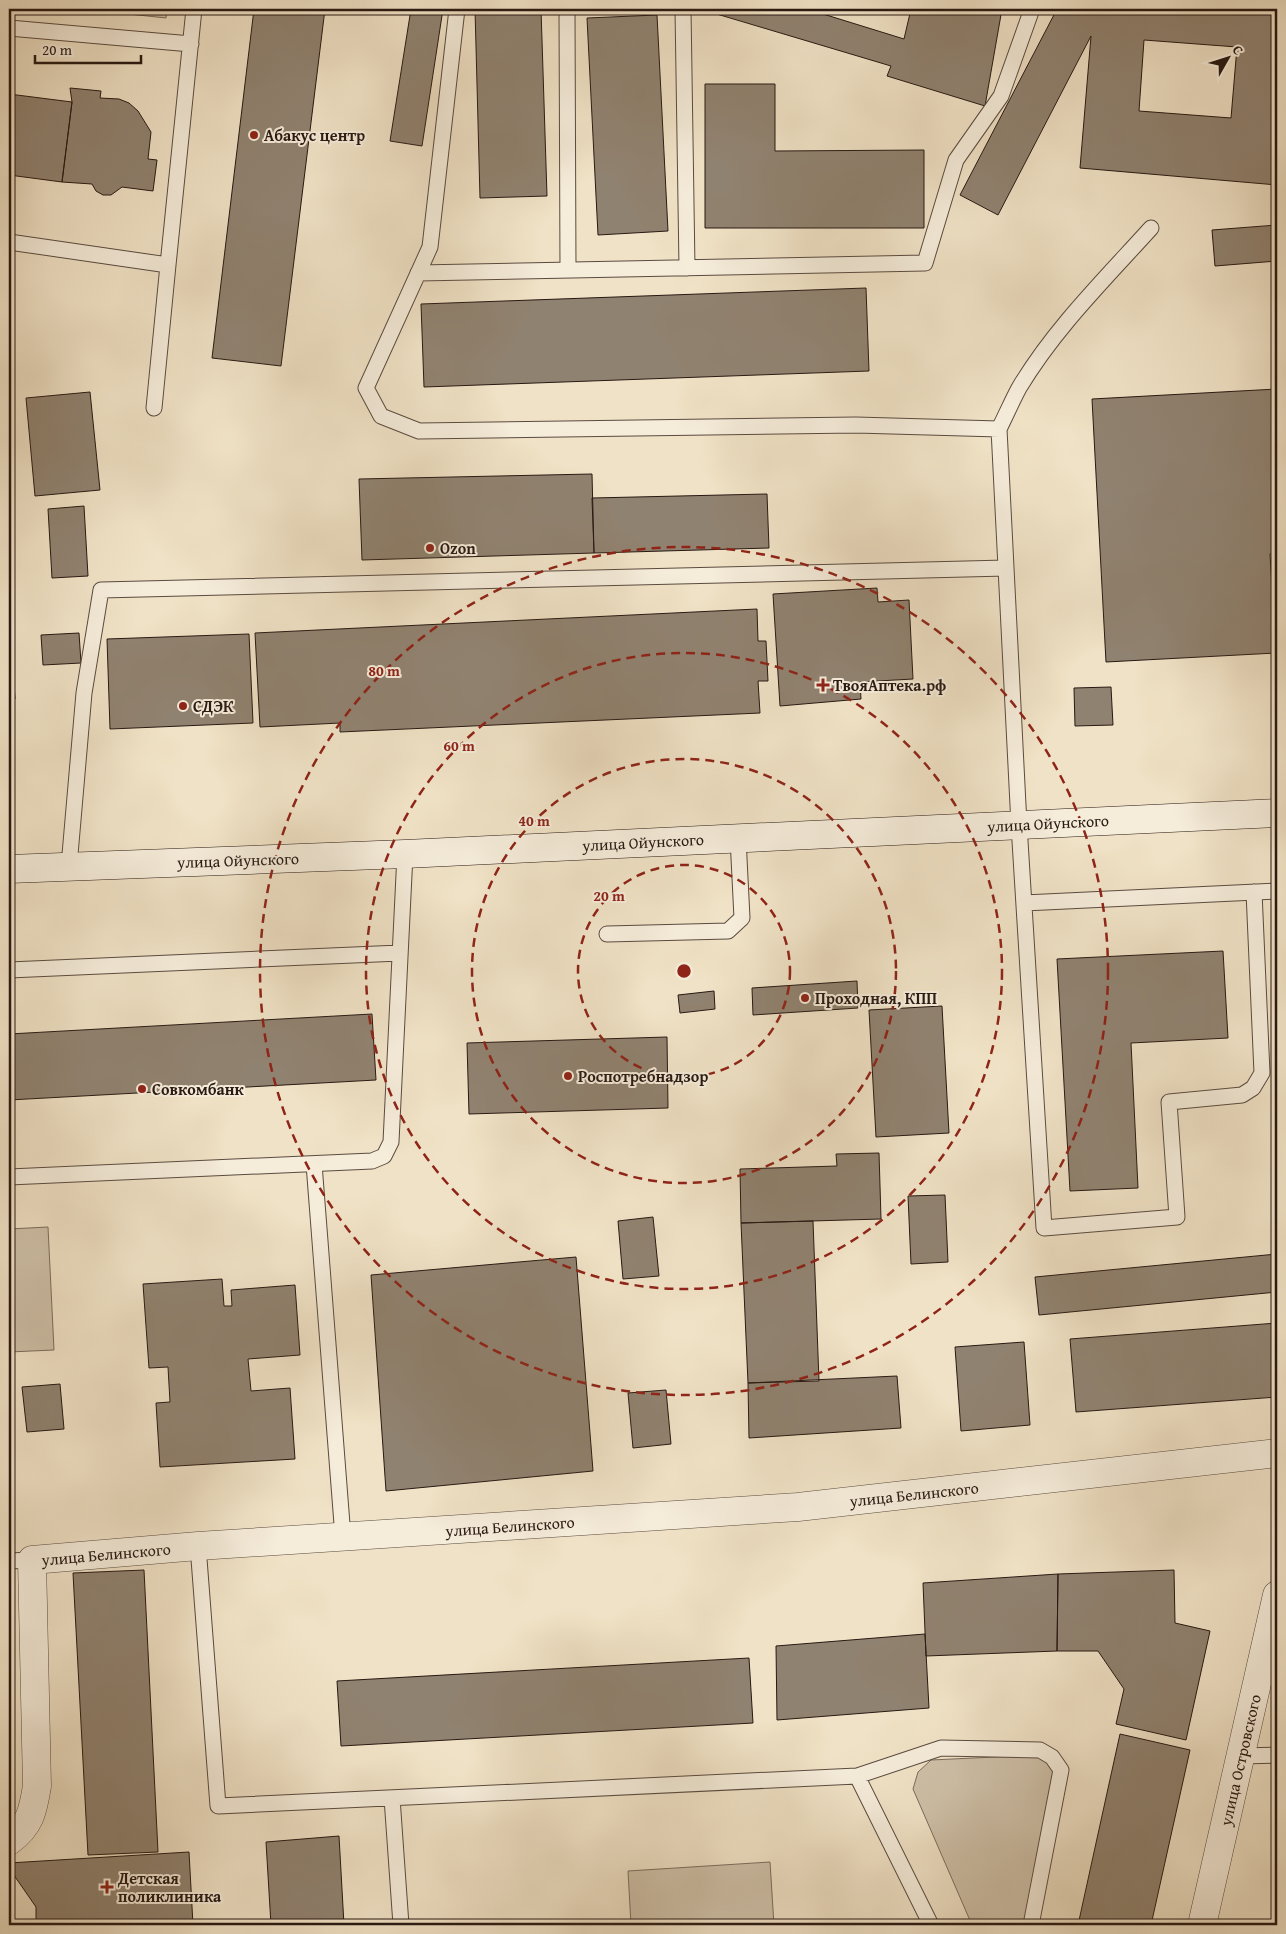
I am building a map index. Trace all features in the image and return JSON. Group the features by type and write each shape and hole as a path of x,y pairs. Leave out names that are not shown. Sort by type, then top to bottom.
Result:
{"street":[{"name":"улица Ойунского","path":"9,869 405,854 1277,813"},
{"name":"улица Белинского","path":"9,1841 19,1834 33,1812 37,1786 20,1560 198,1546 798,1507 1277,1452"},
{"name":"улица Островского","path":"1202,1925 1277,1596"}],"lane":[{"path":"154,408 194,9"},
{"path":"457,9 430,247 366,388 381,416 419,431 856,425 999,429"},
{"path":"568,9 568,270"},
{"path":"683,9 687,268"},
{"path":"418,273 926,263 956,160 1001,96 1032,9"},
{"path":"9,28 191,44"},
{"path":"1151,228 1075,311 1041,354 1019,389 999,429 1019,825 1044,1228 1177,1217 1169,1102 1242,1094 1253,1088 1262,1073 1254,892"},
{"path":"9,242 168,265"},
{"path":"69,866 84,693 101,590 1006,568"},
{"path":"608,934 728,931 742,918 738,838"},
{"path":"9,1176 372,1161 384,1156 391,1142 405,854"},
{"path":"1024,903 1277,891"},
{"path":"9,970 400,953"},
{"path":"314,1164 343,1537"},
{"path":"198,1546 218,1806 857,1776 941,1748 1040,1750 1052,1757 1061,1770 1031,1925"},
{"path":"1241,1756 1277,1755"},
{"path":"857,1776 931,1925"},
{"path":"392,1798 401,1925"}],"shaded area":[{"path":"82,9 167,9 166,18"},
{"path":"48,1227 54,1350 9,1352 9,1229"},
{"path":"1059,1754 1026,1925 972,1925 913,1789 918,1772 931,1760"},
{"path":"770,1862 774,1925 631,1925 628,1871"}],"building":[{"path":"254,9 325,9 281,366 212,358"},
{"path":"411,9 443,9 422,146 390,141"},
{"path":"475,9 541,9 547,196 480,198"},
{"path":"711,9 807,9 904,39 911,9 1002,9 985,106 887,76 891,66 710,12"},
{"path":"1057,9 1277,9 1277,185 1080,168 1091,36 998,215 960,195","holes":["1144,40 1237,47 1231,118 1139,111"]},
{"path":"657,15 668,231 598,235 587,18"},
{"path":"705,84 775,84 775,151 924,150 924,228 705,228"},
{"path":"70,88 101,91 100,98 119,99 129,103 138,111 151,132 148,159 157,160 153,191 122,187 111,195 103,195 96,191 92,184 62,182 72,102"},
{"path":"9,94 72,102 62,182 9,175"},
{"path":"1277,225 1277,261 1215,266 1212,230"},
{"path":"866,288 869,371 424,387 421,304"},
{"path":"1277,389 1277,553 1270,554 1276,653 1106,662 1092,399"},
{"path":"90,392 100,490 35,496 26,398"},
{"path":"592,474 594,553 362,560 359,479"},
{"path":"767,494 769,548 594,553 592,498"},
{"path":"84,506 88,576 52,578 48,509"},
{"path":"877,588 878,602 909,600 913,679 860,682 861,699 780,706 773,594"},
{"path":"9,604 15,699 9,700"},
{"path":"757,609 758,641 766,641 768,681 758,681 760,713 340,732 340,723 260,727 255,633"},
{"path":"79,633 81,663 43,665 41,635"},
{"path":"249,634 253,723 110,729 107,639"},
{"path":"1111,687 1113,725 1075,726 1074,688"},
{"path":"1223,951 1228,1038 1131,1043 1138,1188 1070,1191 1057,959"},
{"name":"Проходная, КПП","path":"857,981 858,1008 753,1015 752,988"},
{"path":"714,991 715,1009 680,1013 678,995"},
{"path":"942,1006 949,1133 876,1137 869,1010"},
{"path":"372,1014 376,1080 9,1100 9,1034"},
{"name":"Роспотребнадзор","path":"667,1037 668,1108 469,1114 467,1043"},
{"path":"879,1153 881,1219 741,1223 740,1169 837,1166 836,1154"},
{"path":"945,1195 948,1262 911,1264 908,1196"},
{"path":"653,1217 659,1276 623,1279 618,1221"},
{"path":"813,1221 819,1381 748,1383 741,1223"},
{"path":"1277,1254 1277,1292 1039,1315 1035,1277"},
{"path":"576,1257 593,1471 386,1491 371,1275"},
{"path":"222,1279 224,1306 232,1306 231,1290 295,1285 300,1355 248,1359 251,1391 290,1388 295,1459 160,1467 156,1403 170,1402 168,1367 149,1368 143,1284"},
{"path":"1277,1323 1277,1397 1076,1412 1070,1339"},
{"path":"1024,1342 1030,1425 961,1431 955,1347"},
{"path":"897,1376 901,1428 749,1438 748,1383"},
{"path":"60,1384 64,1429 27,1432 22,1387"},
{"path":"666,1390 671,1444 633,1448 628,1393"},
{"path":"144,1570 158,1852 88,1855 73,1573"},
{"path":"1174,1570 1175,1623 1210,1631 1186,1740 1116,1724 1124,1689 1098,1651 1057,1651 1058,1574"},
{"path":"1058,1574 1057,1651 926,1656 923,1583"},
{"path":"925,1634 929,1708 777,1720 776,1646"},
{"path":"749,1658 753,1723 341,1746 337,1681"},
{"path":"1120,1734 1190,1750 1151,1925 1078,1925"},
{"path":"339,1836 344,1925 271,1925 266,1842"},
{"name":"Детская поликлиника","path":"189,1852 193,1925 36,1925 36,1907 9,1868 9,1863"}],"place":[{"name":"Абакус центр","path":"254,135"},
{"name":"Ozon","path":"430,548"},
{"name":"ТвояАптека.рф","path":"823,685"},
{"name":"СДЭК","path":"183,706"},
{"name":"Проходная, КПП","path":"805,998"},
{"name":"Роспотребнадзор","path":"568,1076"},
{"name":"Совкомбанк","path":"142,1089"},
{"name":"Детская поликлиника","path":"107,1887"}]}
